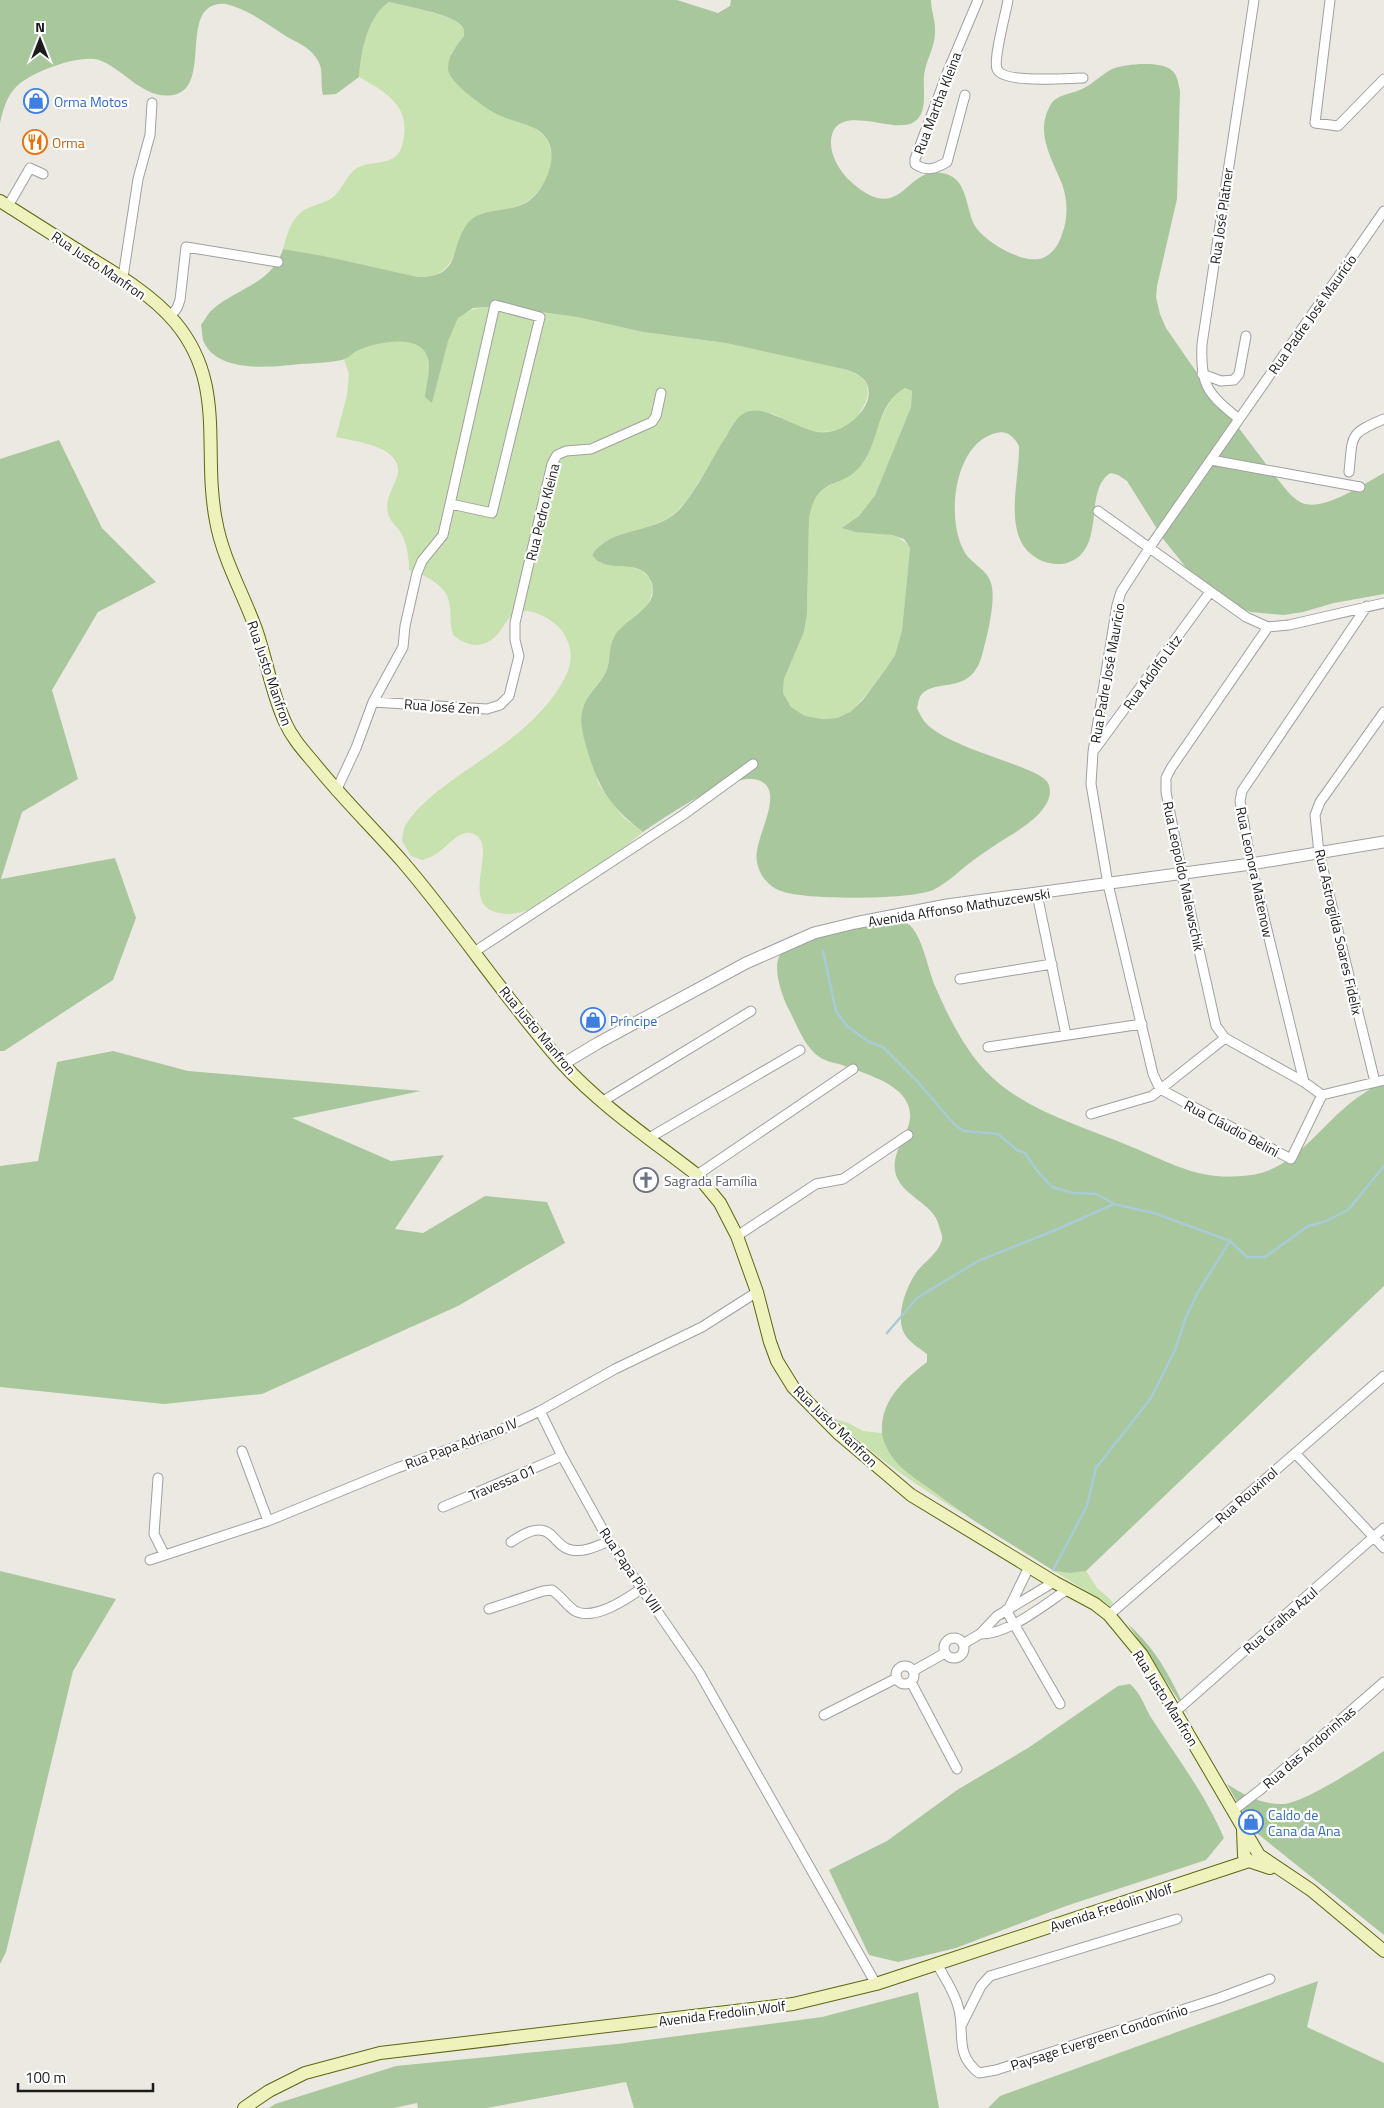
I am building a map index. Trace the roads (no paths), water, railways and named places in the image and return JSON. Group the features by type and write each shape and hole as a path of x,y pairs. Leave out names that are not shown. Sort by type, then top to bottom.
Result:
{"main road":[{"name":"Rua Justo Manfron","path":"4,204 123,277 170,317 190,344 206,380 209,404 212,500 216,524 225,555 250,613 285,723 295,739 336,791 404,862 564,1064 603,1101 697,1175 720,1203 737,1236 757,1292 777,1361 794,1387 839,1434 911,1495 1054,1582 1095,1604 1109,1615 1142,1655 1176,1711 1234,1810 1251,1855"},
{"name":"Avenida Fredolin Wolf","path":"244,2108 269,2091 305,2073 380,2054 792,2004 876,1984 1194,1880 1251,1855"},
{"path":"1251,1855 1311,1890 1384,1951"}],"street":[{"name":"Rua Martha Kleina","path":"966,95 947,162 935,169 923,169 915,164 915,159 948,70 978,0"},
{"path":"1008,0 996,67 1000,74 1031,79 1083,78"},
{"name":"Rua José Platner","path":"1239,419 1218,402 1210,392 1202,374 1202,344 1254,0"},
{"path":"1330,0 1315,123 1338,126 1384,79"},
{"path":"123,277 138,179 150,135 152,103"},
{"path":"4,204 30,168 43,174"},
{"name":"Rua Padre José Maurício","path":"1160,1089 1153,1074 1108,884 1091,784 1093,752 1117,605 1121,592 1150,547 1384,211"},
{"path":"170,317 180,300 186,247 278,262"},
{"path":"336,791 356,748 373,702 405,640 405,626 417,573 422,561 444,535 495,305 540,317 492,512 451,504"},
{"path":"1202,374 1221,381 1234,380 1240,374 1246,336"},
{"name":"Rua Pedro Kleina","path":"515,640 515,622 552,464 557,455 566,451 591,449 652,422 656,416 661,393"},
{"path":"1348,472 1352,440 1355,434 1361,428 1384,419"},
{"path":"1211,460 1360,487"},
{"path":"1098,511 1246,617 1268,626 1289,625 1384,602"},
{"name":"Rua Adolfo Litz","path":"1093,752 1210,592"},
{"name":"Rua Leonora Matenow","path":"1304,1082 1251,864 1240,801 1242,791 1367,606"},
{"name":"Rua Leopoldo Malewschik","path":"1225,1038 1216,1026 1182,874 1166,792 1166,778 1268,626"},
{"name":"Rua José Zen","path":"373,702 487,709 500,705 508,696 520,656 515,640"},
{"name":"Rua Astrogilda Soares Fidelix","path":"1380,1081 1319,853 1315,815 1320,802 1384,712"},
{"path":"474,952 683,815 753,764"},
{"name":"Avenida Affonso Mathuzcewski","path":"564,1064 598,1043 746,963 814,933 947,905 1182,874 1384,842"},
{"path":"1036,894 1066,1035"},
{"path":"960,979 1052,964"},
{"path":"603,1101 751,1012"},
{"path":"988,1048 1142,1024"},
{"path":"1091,1114 1145,1099 1225,1038 1304,1082 1322,1095 1380,1081"},
{"path":"649,1138 800,1050"},
{"path":"697,1175 853,1069"},
{"name":"Rua Cláudio Belini","path":"1160,1089 1291,1159 1322,1095"},
{"path":"737,1236 816,1184 843,1179 908,1135"},
{"name":"Rua Papa Adriano IV","path":"150,1560 268,1521 397,1468 492,1434 540,1411 615,1369 702,1327 757,1292"},
{"name":"Rua Rouxinol","path":"1109,1615 1384,1376"},
{"name":"Rua Papa Pio VIII","path":"540,1411 562,1456 609,1541 686,1652 876,1984"},
{"path":"242,1451 268,1521"},
{"path":"1295,1453 1384,1548"},
{"name":"Travessa 01","path":"443,1507 562,1456"},
{"path":"158,1478 154,1534 164,1554"},
{"name":"Rua Gralha Azul","path":"1176,1711 1384,1528"},
{"path":"511,1542 528,1531 539,1530 548,1532 568,1549 582,1550 609,1541"},
{"path":"1029,1567 1008,1609 1060,1704"},
{"path":"963,1644 980,1634 989,1622 1008,1609 1054,1582"},
{"path":"489,1609 543,1591 552,1590 574,1610 583,1613 616,1606 642,1588"},
{"path":"980,1634 994,1633 1014,1623 1068,1589"},
{"path":"956,1638 963,1644 963,1653 958,1657 949,1657 945,1653 944,1646 949,1639 956,1638"},
{"path":"913,1671 945,1653"},
{"path":"902,1667 909,1667 913,1671 914,1677 911,1682 903,1684 896,1678 896,1673 902,1667"},
{"path":"824,1715 896,1678"},
{"path":"911,1682 957,1769"},
{"name":"Rua das Andorinhas","path":"1234,1810 1260,1790 1384,1682"},
{"name":"Paysage Evergreen Condomínio","path":"962,2024 980,1986 990,1976 1177,1918"},
{"name":"Paysage Evergreen Condomínio","path":"936,1964 958,2004 962,2024 961,2044 965,2058 970,2066 979,2073 996,2070 1220,1998 1270,1979"}],"waterway":[{"path":"823,951 836,1011 848,1027 869,1042 883,1047 916,1080 955,1125 964,1131 998,1134 1017,1150 1025,1153 1038,1172 1052,1187 1073,1193 1097,1194 1114,1204 1154,1213 1230,1241 1247,1257 1265,1257 1308,1226 1324,1222 1348,1210 1384,1166"},
{"path":"887,1333 917,1298 978,1261 1114,1204"},
{"path":"1053,1570 1087,1506 1096,1468 1151,1398 1175,1350 1186,1317 1198,1292 1230,1241"}],"place":[{"name":"Orma Motos","path":"36,101"},
{"name":"Orma","path":"35,142"},
{"name":"Príncipe","path":"593,1020"},
{"name":"Sagrada Família","path":"646,1180"},
{"name":"Caldo de Cana da Ana","path":"1251,1822"}]}
